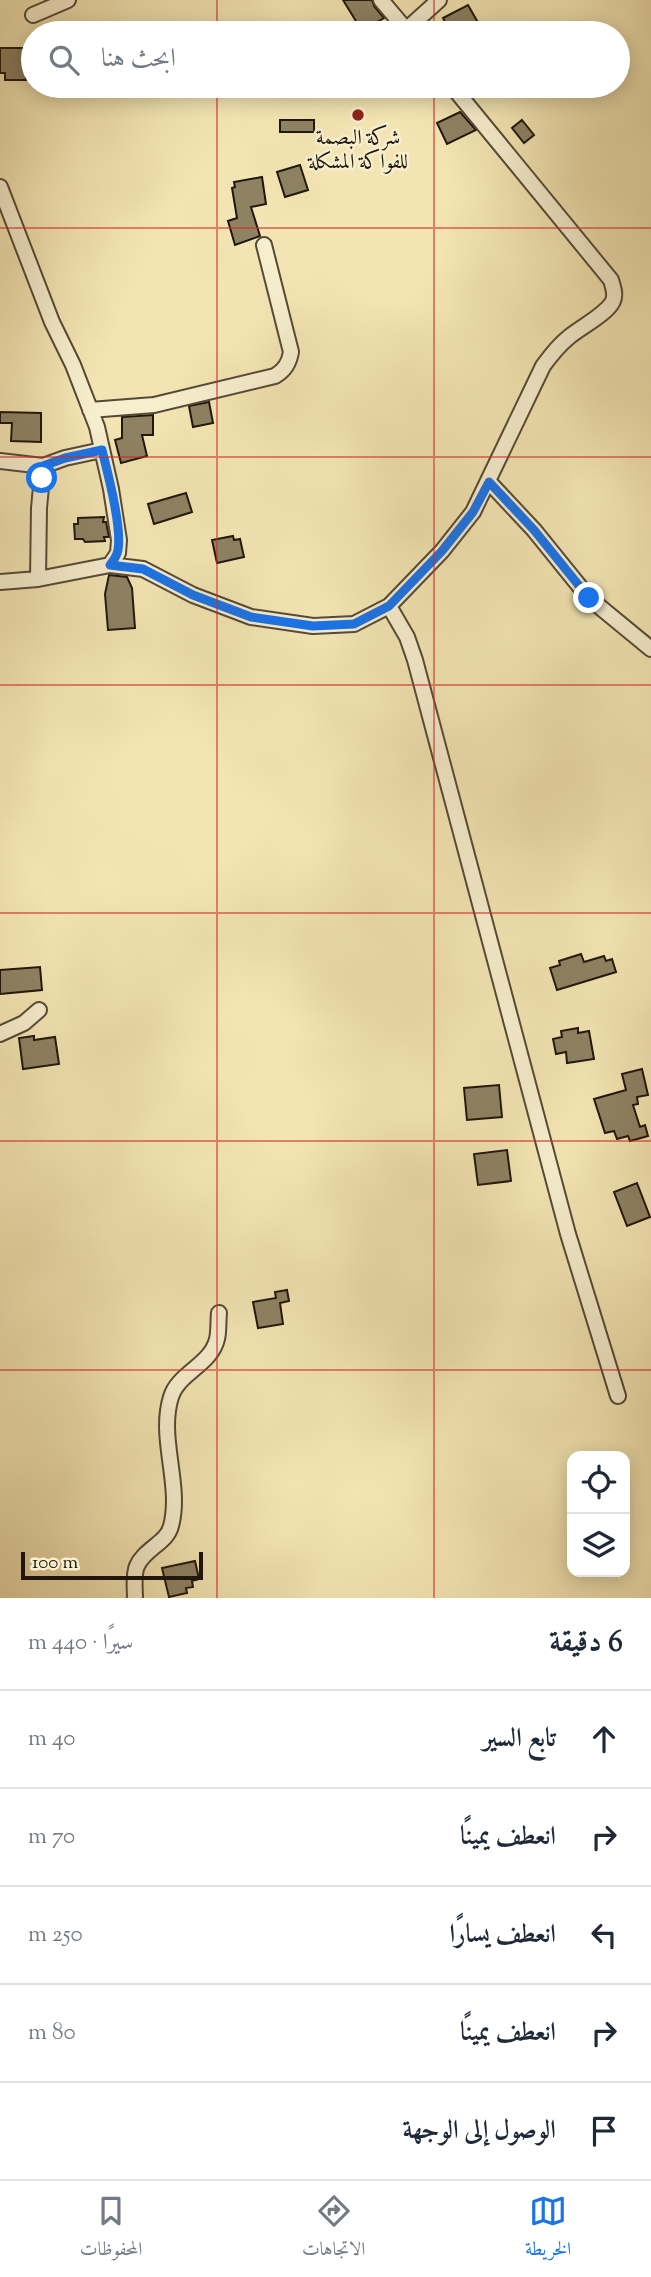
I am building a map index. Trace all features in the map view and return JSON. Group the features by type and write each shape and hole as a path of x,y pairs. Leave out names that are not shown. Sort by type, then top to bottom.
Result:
{"street":[{"path":"33,15 68,0"},
{"path":"381,0 399,21"},
{"path":"418,21 439,0"},
{"path":"0,582 38,579 110,565 143,569 193,595 251,617 313,626 354,624 389,606 442,551 473,512 542,366 569,337 610,306 615,298 611,280 462,98"},
{"path":"0,187 5,212 90,410 102,450 119,540 118,553 110,565"},
{"path":"90,410 154,405 282,372 291,352 264,245"},
{"path":"0,461 43,466 102,450"},
{"path":"38,579 39,508 43,466"},
{"path":"489,482 534,530 589,598 651,649"},
{"path":"389,606 407,637 415,660 568,1234 618,1396"},
{"path":"0,1034 24,1023 39,1010"},
{"path":"135,1598 136,1566 145,1553 171,1529 173,1509 167,1415 171,1395 182,1380 205,1360 217,1341 219,1313"}],"building":[{"path":"343,0 372,0 384,18 379,21 356,21"},
{"path":"468,5 477,21 445,21 443,18"},
{"path":"0,48 21,48 21,80 5,80 5,73 0,73"},
{"path":"460,112 476,130 447,144 437,123"},
{"path":"280,120 314,120 314,132 280,132"},
{"path":"522,120 534,135 524,143 512,128"},
{"path":"300,165 308,190 285,197 277,172"},
{"path":"262,177 266,204 251,207 260,236 235,245 228,221 237,218 232,188 235,187 234,182"},
{"path":"209,402 213,423 193,427 189,406"},
{"path":"0,412 41,413 41,442 11,441 12,423 0,423"},
{"path":"153,415 153,435 142,435 147,456 121,463 115,440 122,438 122,417"},
{"path":"186,493 192,512 154,524 148,504"},
{"path":"104,517 103,522 106,522 109,537 104,537 105,541 85,542 83,539 75,539 74,524 78,524 78,518"},
{"path":"233,536 234,540 240,539 244,557 217,563 212,540"},
{"path":"109,575 127,577 132,588 135,628 108,630 105,594"},
{"path":"581,954 584,962 604,956 606,961 612,959 616,972 557,990 550,968 560,965 559,961"},
{"path":"40,967 42,990 0,994 0,970"},
{"path":"578,1028 578,1033 589,1031 594,1059 567,1063 566,1052 556,1054 553,1039 562,1037 561,1031"},
{"path":"34,1036 34,1040 55,1037 59,1064 23,1069 19,1038"},
{"path":"642,1069 648,1095 637,1097 638,1104 633,1105 640,1127 645,1125 648,1136 630,1141 628,1136 617,1139 614,1131 605,1133 594,1099 626,1090 622,1074"},
{"path":"499,1085 502,1117 467,1120 464,1088"},
{"path":"507,1150 511,1181 478,1185 474,1154"},
{"path":"637,1183 650,1217 627,1226 614,1192"},
{"path":"287,1290 289,1301 280,1303 283,1324 258,1328 253,1302 276,1298 275,1292"},
{"path":"195,1561 199,1579 192,1581 193,1587 186,1588 187,1593 169,1597 162,1568"}],"place":[{"name":"شركة البصمة للفواكة المشكلة","path":"358,115"}],"route":[{"path":"42,478 43,466 102,450 119,540 118,553 110,565 143,569 193,595 251,617 313,626 354,624 389,606 408,583 442,551 473,512 489,482 534,530 589,598"}]}
